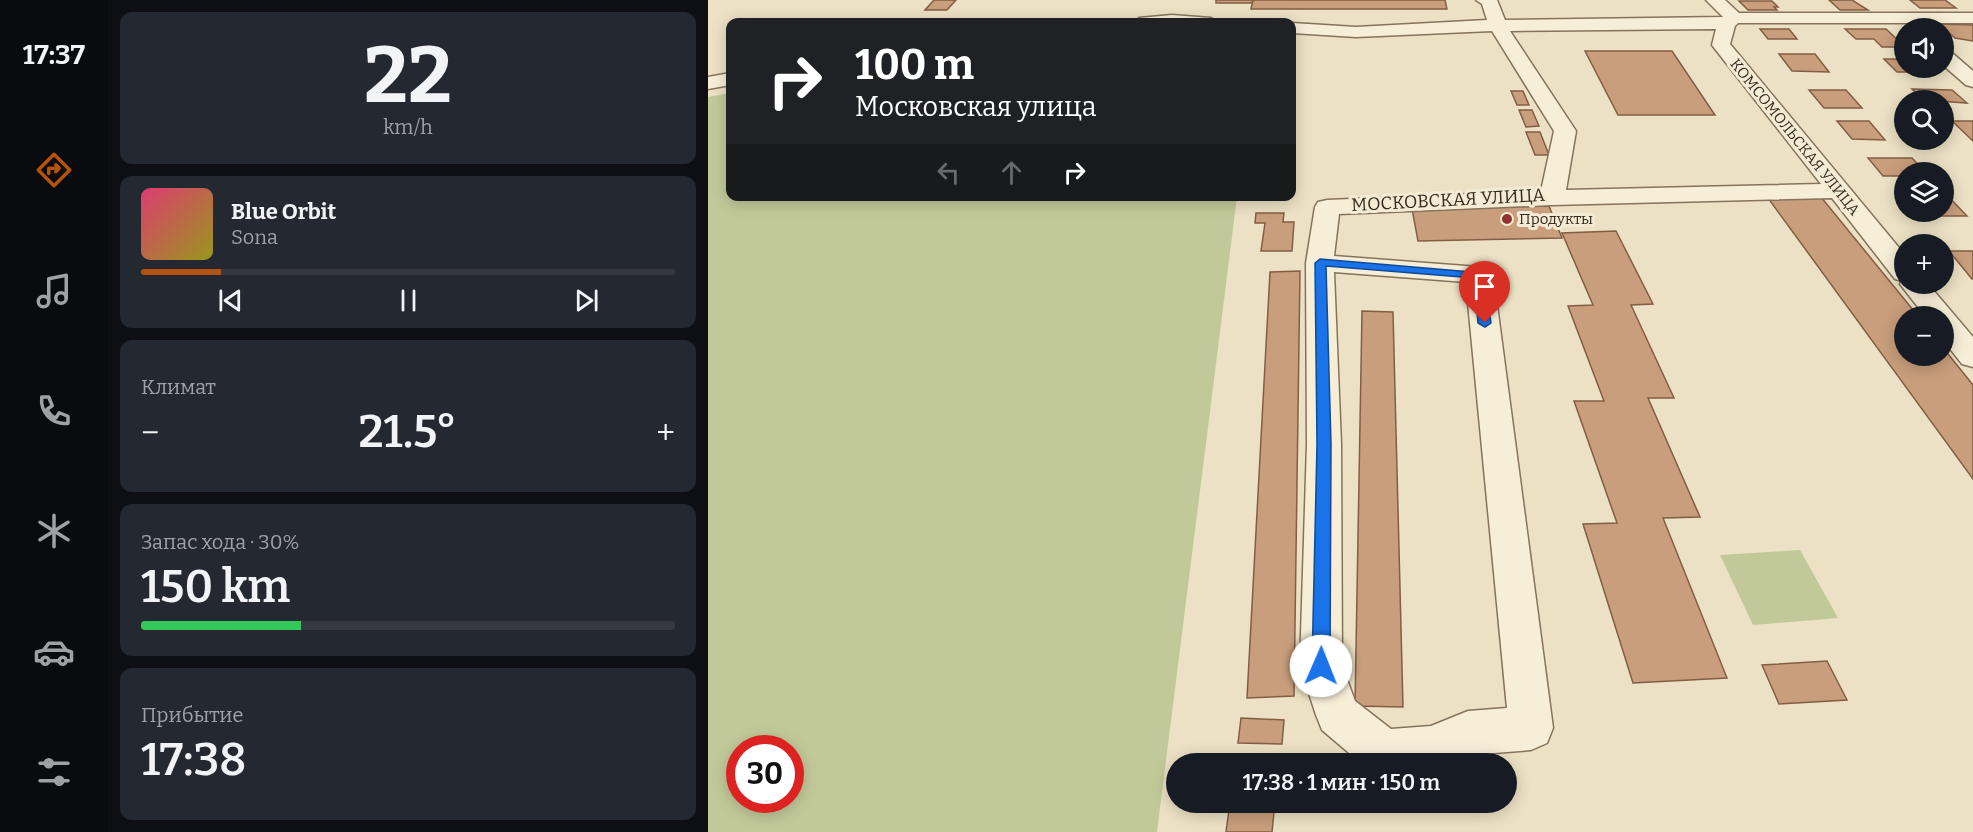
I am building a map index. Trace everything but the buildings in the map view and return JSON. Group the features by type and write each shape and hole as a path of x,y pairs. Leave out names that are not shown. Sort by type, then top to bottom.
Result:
{"street":[{"name":"МОСКОВСКАЯ УЛИЦА","path":"1320,263 1328,207 1552,198 1565,131 1498,26 1489,1 1485,0"},
{"path":"1715,0 1730,21"},
{"path":"1877,0 1900,18"},
{"path":"1954,19 1973,18"},
{"path":"1296,28 1356,32 1498,26 1730,21 1894,23"},
{"name":"КОМСОМОЛЬСКАЯ УЛИЦА","path":"1730,21 1721,45 1894,259"},
{"path":"1954,65 1973,81"},
{"path":"708,83 726,80"},
{"path":"1552,198 1839,191"},
{"path":"1320,263 1479,275 1531,728 1468,733 1431,748 1384,752 1338,715 1321,666 1324,444 1320,263"},
{"path":"1922,294 1932,306"},
{"path":"1954,333 1973,357"}],"green space":[{"path":"726,94 726,201 1236,201 1157,832 708,832 708,97"},
{"path":"1800,550 1838,618 1753,625 1720,555"}],"place":[{"name":"Продукты","path":"1507,219"}],"route":[{"path":"1321,666 1324,444 1320,263 1479,275 1485,323"}]}
